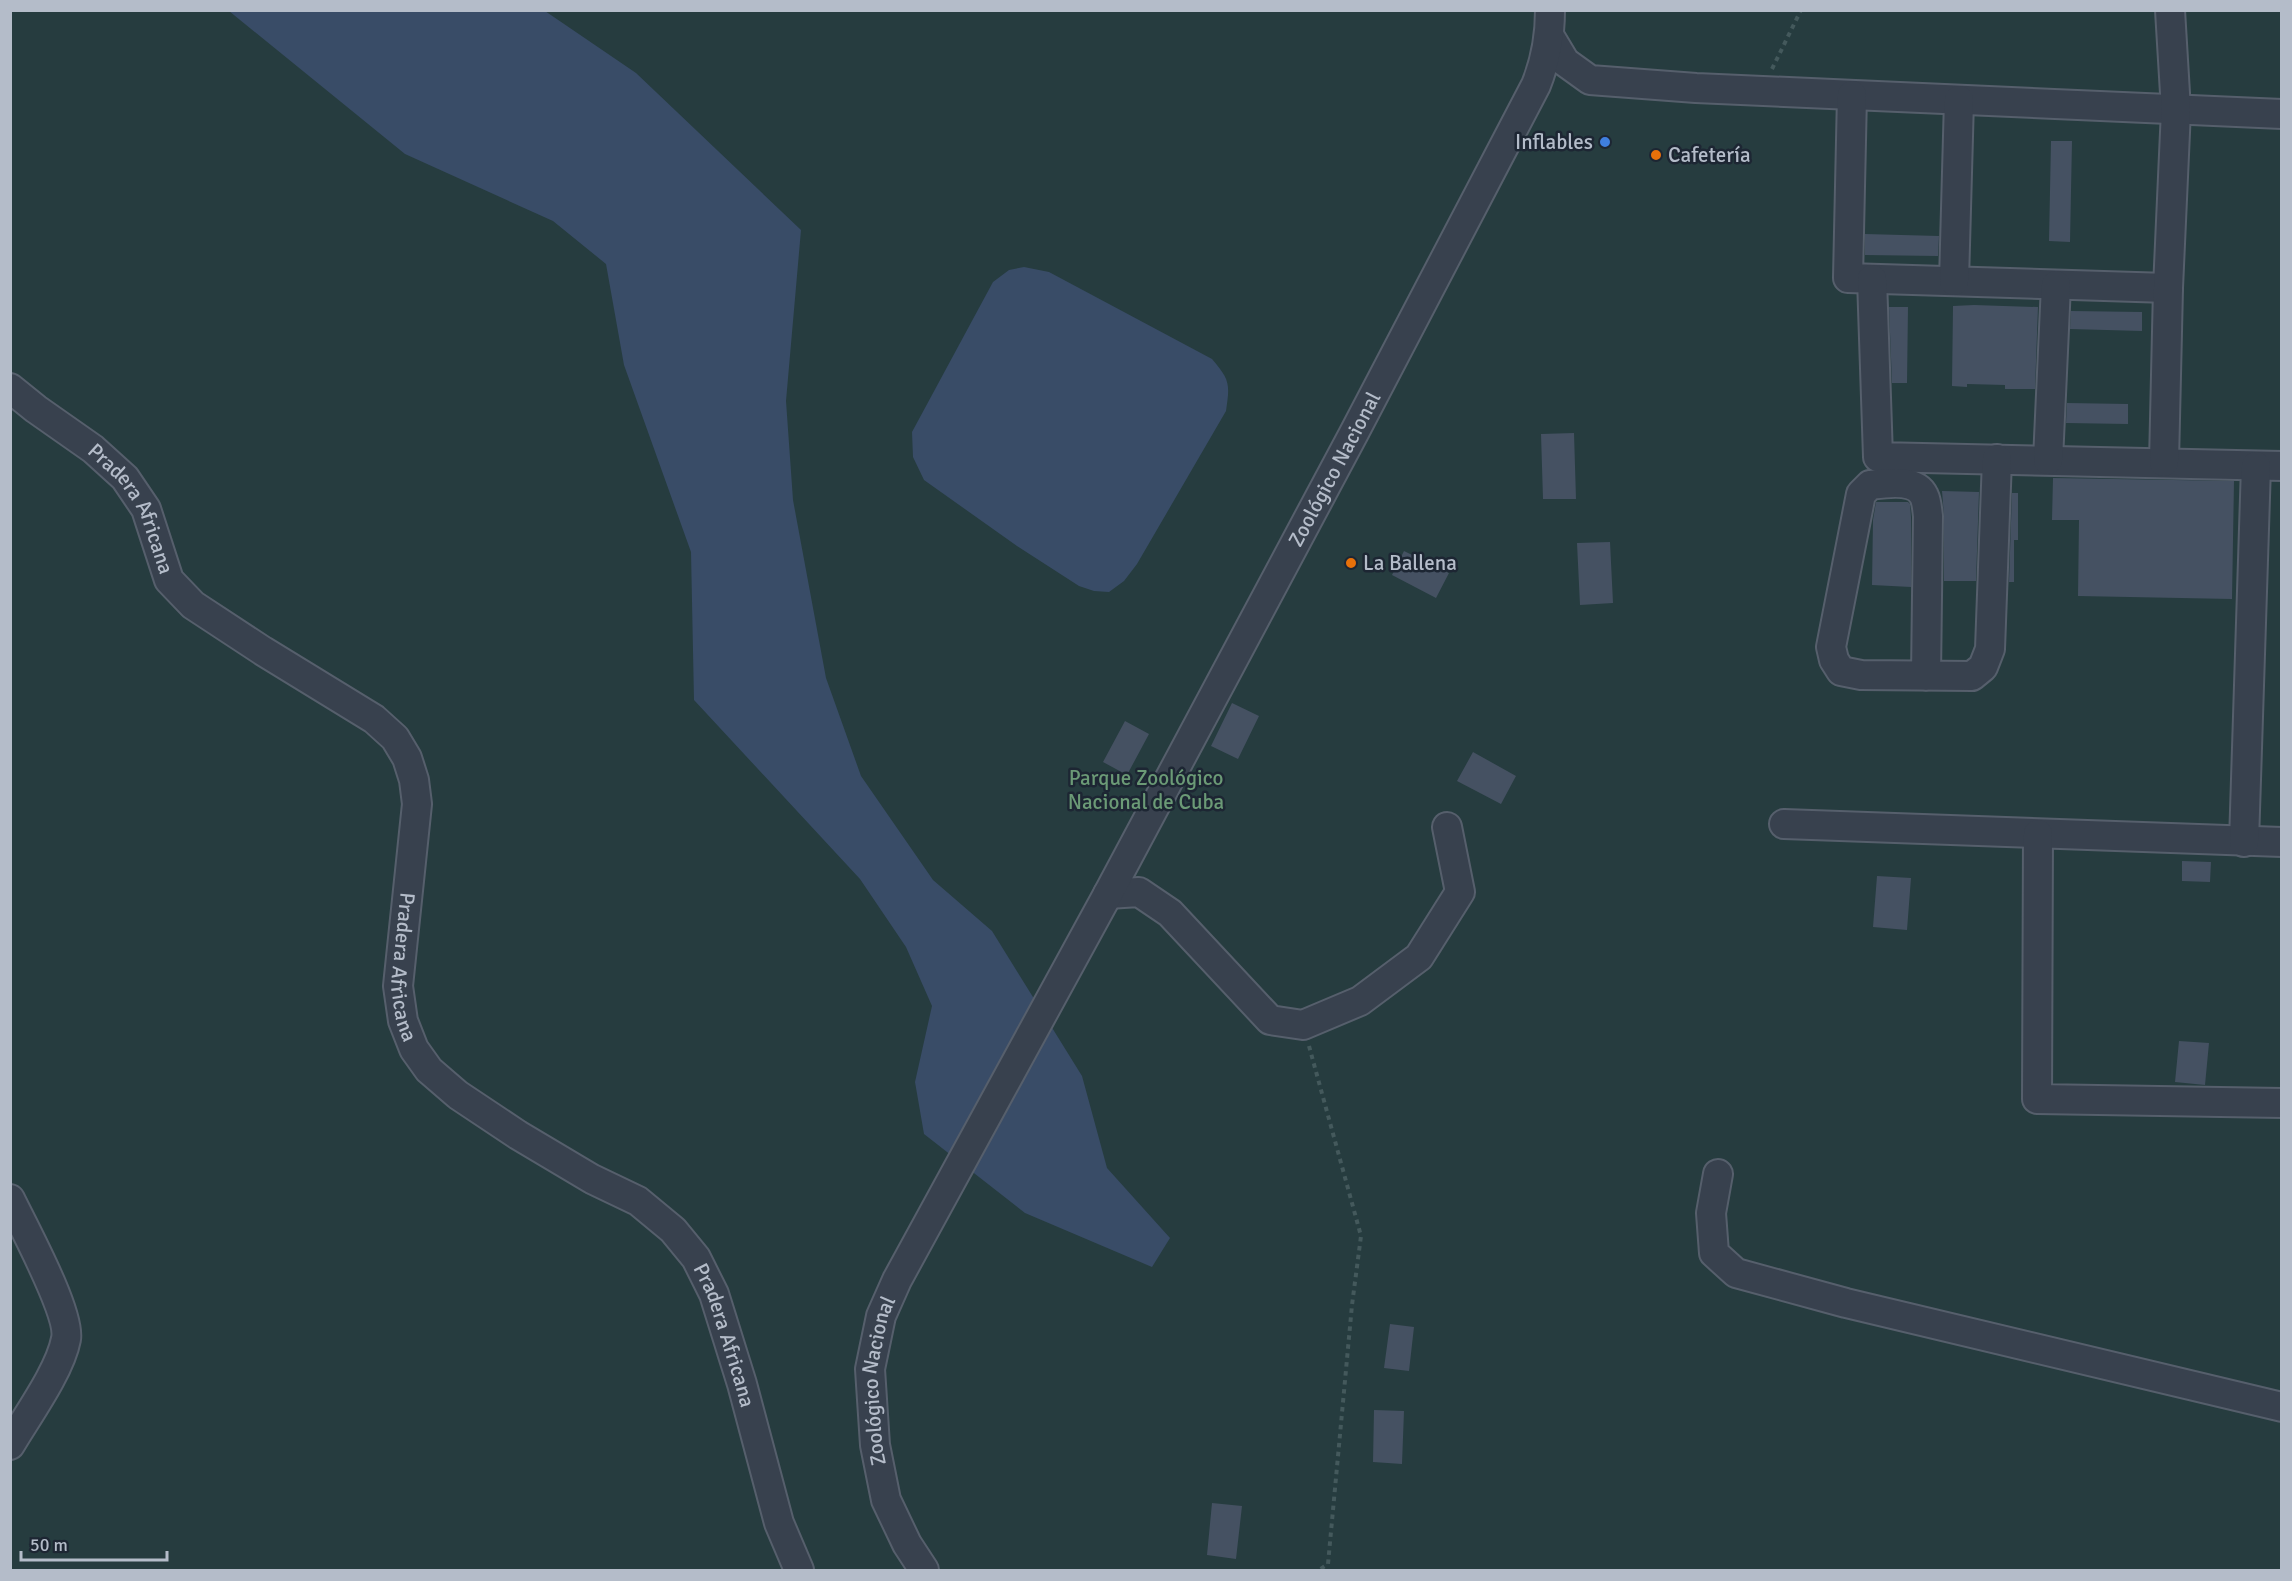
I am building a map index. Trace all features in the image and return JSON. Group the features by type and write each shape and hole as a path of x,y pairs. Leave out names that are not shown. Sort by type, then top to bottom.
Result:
{"street":[{"path":"2164,462 2168,288 2176,111 2170,10"},
{"path":"1550,24 1565,62 1590,80"},
{"name":"Zoológico Nacional","path":"924,1570 907,1544 886,1500 874,1445 870,1369 881,1316 926,1225 1108,894 1360,423 1542,72 1550,24"},
{"path":"1523,108 1549,86 1590,80 1762,91 2282,114"},
{"path":"1852,95 1848,278 2168,288"},
{"path":"1954,281 1959,100"},
{"path":"1872,279 1878,457 2269,466 2244,842"},
{"path":"2048,460 2056,285"},
{"name":"Pradera Africana","path":"10,388 93,449 125,478 146,509 168,580 193,605 263,651 374,718 395,738 407,758 414,780 417,804 398,986 403,1021 414,1048 429,1070 458,1095 518,1135 592,1179 638,1201 673,1230 696,1258 714,1294 742,1384 779,1523 799,1570"},
{"path":"1926,676 1928,516 1925,498 1920,489 1906,484 1870,485 1861,494 1831,647 1834,660 1841,671 1861,675 1926,676 1972,676 1983,667 1990,649 1997,459"},
{"path":"1784,824 2282,842"},
{"path":"1108,894 1138,892 1170,913 1270,1020 1303,1025 1360,1001 1419,957 1460,892 1447,827"},
{"path":"2038,834 2037,1099 2282,1102"},
{"path":"1718,1174 1711,1213 1714,1253 1736,1274 1846,1303 2282,1407"},
{"path":"10,1199 64,1314 67,1338 56,1367 10,1445"}],"path":[{"path":"1762,91 1801,10"},
{"path":"1303,1025 1361,1236 1352,1305 1328,1564 1319,1570"}],"green space":[{"name":"Parque Zoológico Nacional de Cuba","path":"11,11 2281,11 2281,1570 11,1570"}],"water":[{"path":"229,11 545,11 636,73 801,230 786,401 793,500 826,678 861,776 933,880 992,931 1082,1076 1107,1168 1170,1238 1152,1267 1025,1213 924,1134 915,1082 932,1006 906,947 860,879 694,700 691,552 624,365 606,264 553,221 405,154"},
{"path":"1024,267 1049,272 1212,359 1227,383 1226,411 1137,564 1124,581 1109,592 1094,591 1079,586 1017,546 924,480 913,457 912,432 993,282 1009,270"}],"building":[{"path":"2051,141 2072,141 2070,242 2049,241"},
{"path":"1865,234 1939,236 1938,256 1865,255"},
{"path":"1953,306 2038,307 2035,389 2005,389 2005,385 1952,386"},
{"path":"1889,307 1908,307 1907,383 1892,383"},
{"path":"2071,311 2142,312 2142,331 2070,329"},
{"path":"2067,403 2128,404 2128,424 2066,423"},
{"path":"1574,433 1576,499 1543,499 1541,434"},
{"path":"2053,478 2234,481 2232,599 2078,596 2079,520 2052,520"},
{"path":"1942,491 1979,492 1976,581 1944,581"},
{"path":"2012,493 2018,493 2018,540 2014,540 2014,582 2009,582"},
{"path":"1876,502 1908,502 1910,504 1911,587 1872,585 1873,520"},
{"path":"1610,542 1613,603 1580,605 1577,543"},
{"path":"1404,551 1449,573 1436,598 1392,575"},
{"path":"1232,703 1259,716 1238,759 1211,746"},
{"path":"1125,721 1149,734 1127,775 1103,762"},
{"path":"1473,752 1516,776 1501,804 1457,781"},
{"path":"2182,861 2211,862 2210,882 2182,881"},
{"path":"1877,876 1911,878 1907,930 1873,927"},
{"path":"2179,1041 2209,1043 2205,1085 2175,1082"},
{"path":"1390,1324 1414,1327 1409,1371 1384,1368"},
{"path":"1374,1410 1404,1411 1402,1464 1373,1462"},
{"path":"1212,1503 1242,1506 1236,1559 1207,1555"}],"place":[{"name":"Inflables","path":"1605,142"},
{"name":"Cafetería","path":"1656,155"},
{"name":"La Ballena","path":"1351,563"}]}
